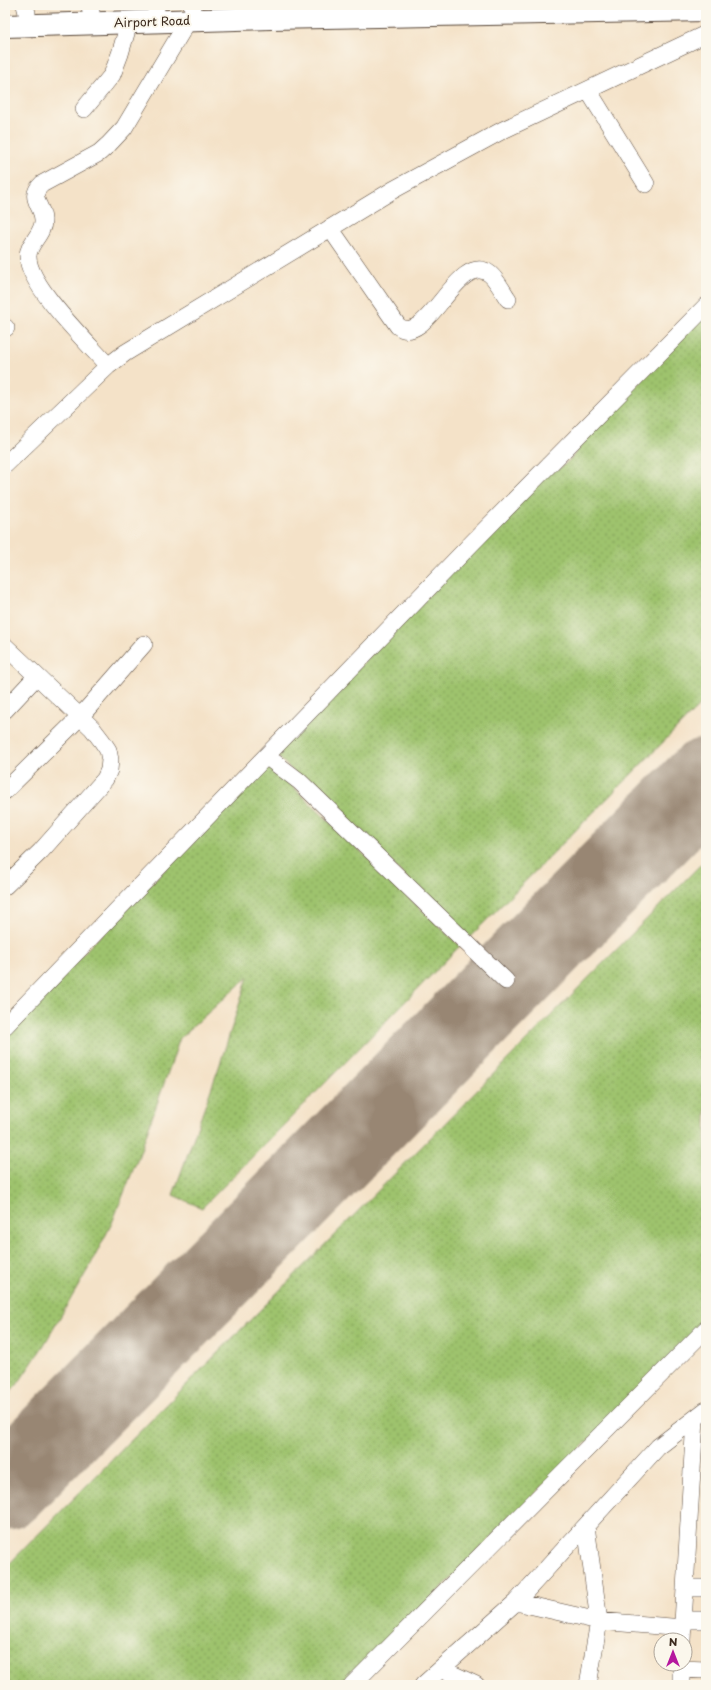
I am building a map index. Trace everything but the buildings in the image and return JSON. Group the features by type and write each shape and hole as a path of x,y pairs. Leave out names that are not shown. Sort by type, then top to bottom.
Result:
{"main road":[{"name":"Airport Road","path":"5,26 129,23 192,14 321,5"},
{"name":"Airport Road","path":"5,13 26,9 156,7 192,14 706,10"}],"street":[{"path":"108,366 53,304 33,274 29,265 28,252 41,228 44,219 36,199 36,191 42,184 99,153 119,134 192,14"},
{"path":"84,109 112,75 129,23"},
{"path":"6,462 108,366 125,353 393,190 503,130 706,34"},
{"path":"588,90 646,184"},
{"path":"330,228 402,330 414,328 422,323 467,274 476,270 490,274 508,299"},
{"path":"5,1026 490,525 706,306"},
{"path":"5,791 80,717 144,644"},
{"path":"5,646 36,677 92,728 108,750 110,760 109,770 105,779 41,851 5,886"},
{"path":"5,710 36,677"},
{"path":"266,756 299,781 506,981"},
{"path":"352,1685 706,1329"},
{"path":"423,1685 516,1602 658,1447 700,1414"},
{"path":"683,1629 685,1588 700,1414"},
{"path":"586,1526 599,1621 588,1685"},
{"path":"685,1588 706,1588"},
{"path":"516,1602 599,1621 683,1629 706,1620"},
{"path":"442,1668 476,1685"},
{"path":"681,1673 706,1670"}],"green space":[{"path":"706,312 706,699 470,937 275,754 546,474 556,470 569,461 578,447"},
{"path":"265,766 271,766 460,946 202,1208 173,1195 219,1067 248,977 180,1038 139,1155 112,1223 91,1264 44,1345 17,1385 5,1398 5,1034"},
{"path":"706,859 706,1322 345,1685 5,1685 5,1568"}],"runway":[{"path":"5,1488 706,780"}]}
